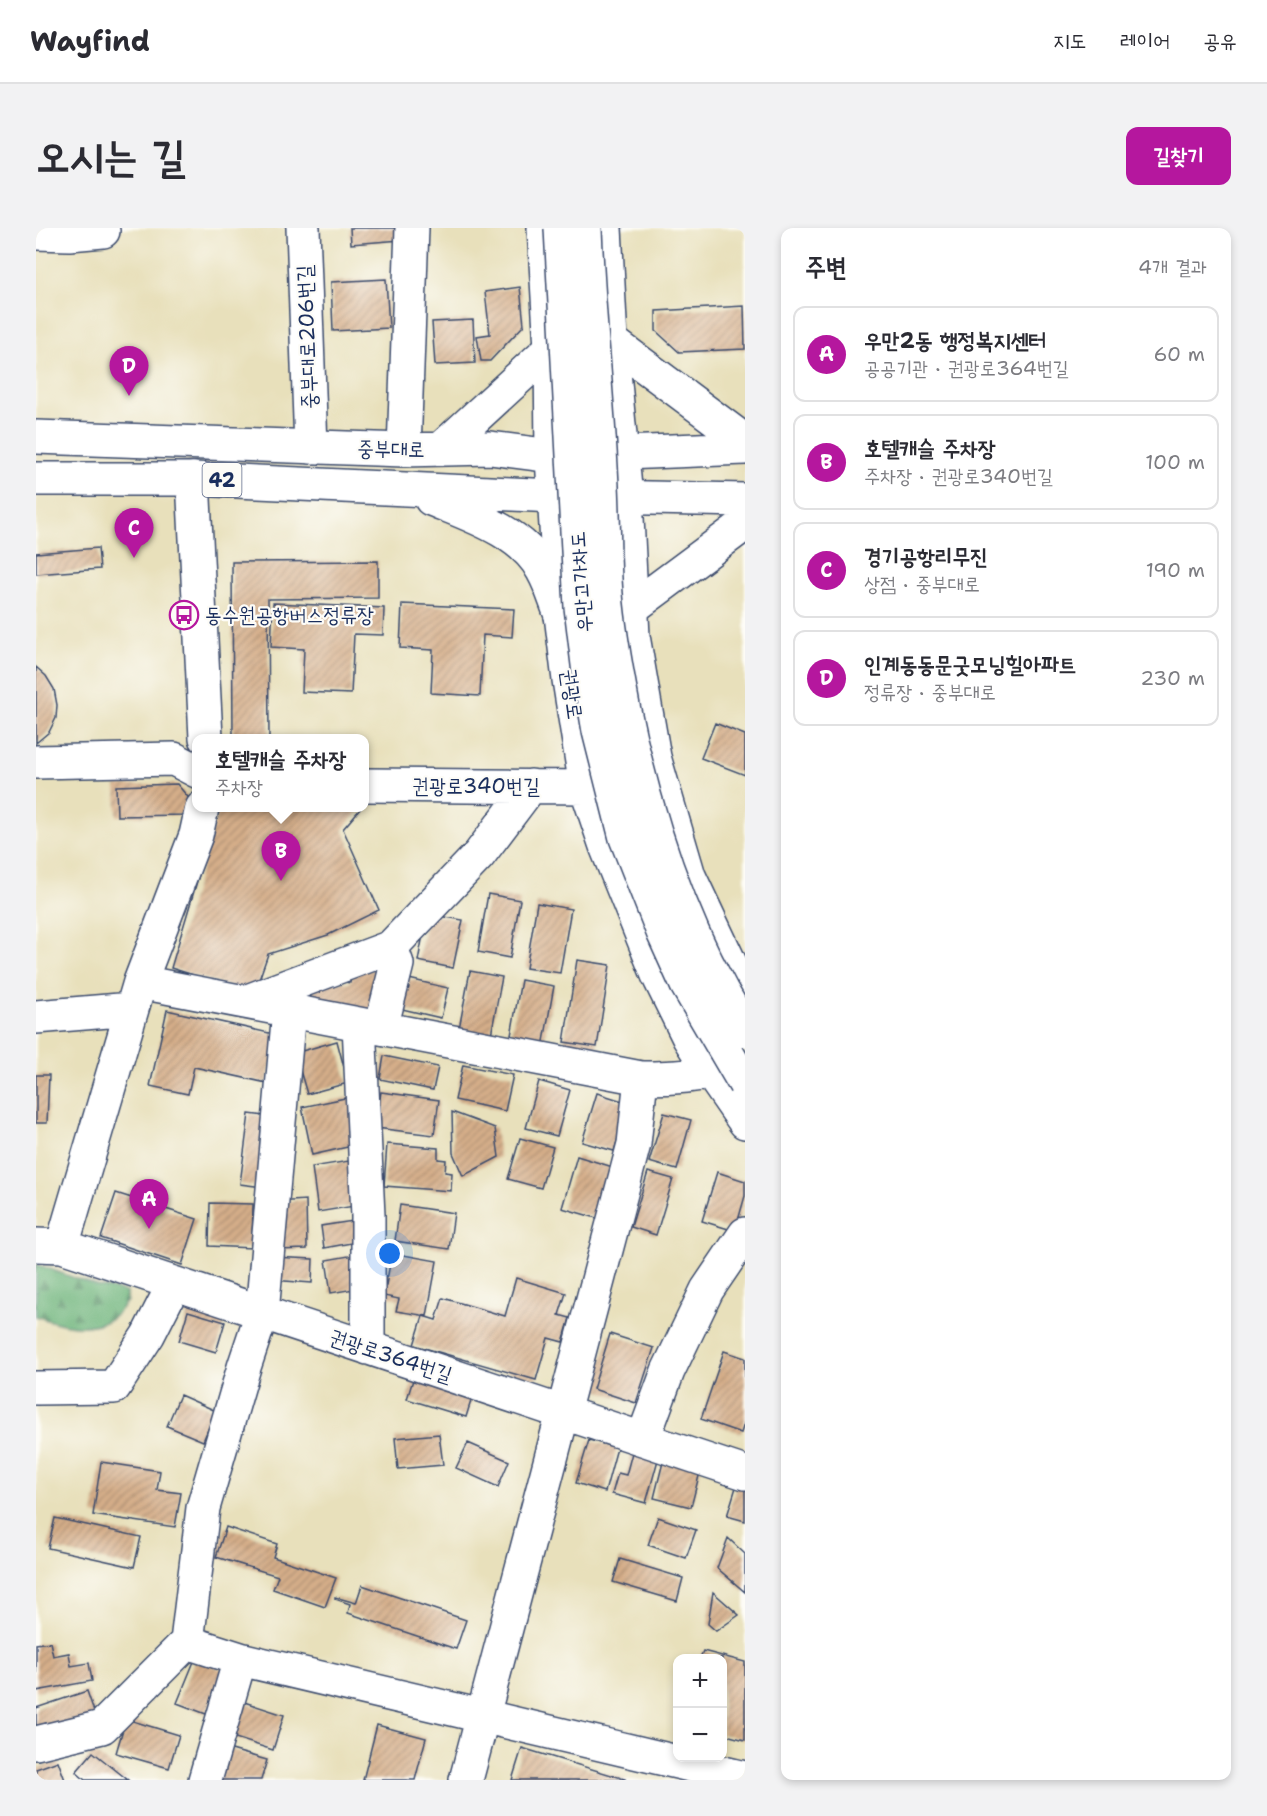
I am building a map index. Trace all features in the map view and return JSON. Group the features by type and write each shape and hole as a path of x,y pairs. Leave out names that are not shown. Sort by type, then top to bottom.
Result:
{"street":[{"name":"중부대로206번길","path":"303,228 311,447"},
{"path":"404,450 412,228"},
{"name":"권광로","path":"543,228 551,348 552,456 561,615 586,787 606,846 658,975 689,1038 745,1122"},
{"name":"우만고가차도","path":"561,228 582,607 589,673 599,731 626,838 663,932 687,985 745,1084"},
{"name":"우만고가차도","path":"585,228 587,287 603,486 606,594 619,685 634,761 666,868 695,940 745,1030"},
{"path":"605,228 610,341 626,498 633,636 654,757 689,876 737,978 745,989"},
{"path":"36,233 69,234 103,231"},
{"path":"610,341 745,441"},
{"path":"441,449 551,348"},
{"name":"중부대로","path":"36,437 404,450 490,448 552,456 745,448"},
{"name":"중부대로","path":"36,479 193,478 555,496 745,500"},
{"path":"193,478 206,734"},
{"path":"408,489 490,523 525,548 543,570 561,615"},
{"path":"632,608 745,524"},
{"path":"36,762 174,759 192,768"},
{"name":"권광로340번길","path":"369,785 586,787"},
{"path":"245,1002 391,947 479,855 531,786"},
{"path":"49,1246 136,996 196,835 201,812"},
{"path":"368,1348 370,1026 397,964 391,947"},
{"path":"36,1017 136,996 245,1002 641,1078 689,1077 711,1073 745,1061"},
{"path":"36,1743 102,1727 187,1642 203,1508 262,1313 289,1010"},
{"path":"466,1780 634,1144 641,1078"},
{"path":"643,1440 668,1371 707,1290 745,1234"},
{"name":"권광로364번길","path":"49,1246 174,1284 745,1473"},
{"path":"36,1388 114,1387 148,1335 174,1284"},
{"path":"187,1642 240,1659 736,1777"},
{"path":"205,1780 240,1659"}],"green space":[{"path":"36,1264 97,1286 126,1292 127,1301 113,1317 92,1325 73,1326 36,1316"}],"building":[{"path":"350,228 400,228 401,240 351,244"},
{"path":"386,279 389,328 333,331 331,282"},
{"path":"520,287 524,325 490,361 481,361 477,336 490,334 485,292"},
{"path":"744,306 745,349 679,352 656,331 656,311"},
{"path":"473,320 475,363 435,365 432,322"},
{"path":"98,548 100,569 36,574 36,553"},
{"path":"378,561 378,598 268,599 269,734 233,734 232,562"},
{"path":"273,603 384,608 383,635 354,634 351,694 302,692 304,649 271,647"},
{"path":"402,604 514,609 512,637 483,635 480,696 431,693 433,650 400,648"},
{"path":"36,667 46,676 54,689 57,705 56,718 49,732 36,743"},
{"path":"715,723 745,735 745,775 701,758"},
{"path":"177,784 192,802 188,815 117,816 116,786"},
{"path":"218,812 358,812 343,829 379,910 328,935 268,954 254,994 171,968"},
{"path":"488,894 520,900 510,958 478,952"},
{"path":"537,903 571,909 560,973 526,968"},
{"path":"427,914 463,920 453,968 418,961"},
{"path":"577,960 610,965 597,1047 564,1042"},
{"path":"353,967 384,971 375,1022 308,1011 314,977 350,983"},
{"path":"470,971 502,977 491,1035 459,1029"},
{"path":"409,979 448,988 441,1018 402,1009"},
{"path":"521,980 554,986 543,1047 510,1041"},
{"path":"167,1010 278,1035 267,1083 194,1067 188,1094 150,1086"},
{"path":"337,1041 348,1083 307,1094 295,1053"},
{"path":"384,1056 438,1067 433,1090 380,1079"},
{"path":"463,1065 513,1075 505,1111 455,1100"},
{"path":"36,1075 49,1075 47,1123 36,1123"},
{"path":"539,1081 570,1090 557,1136 526,1128"},
{"path":"381,1092 439,1100 434,1135 376,1128"},
{"path":"597,1093 629,1103 614,1151 582,1142"},
{"path":"350,1097 361,1144 312,1155 302,1107"},
{"path":"452,1112 495,1128 499,1157 463,1176 453,1153"},
{"path":"664,1113 691,1120 677,1170 649,1162"},
{"path":"249,1114 273,1117 263,1187 240,1184"},
{"path":"520,1138 553,1147 541,1188 508,1179"},
{"path":"387,1144 438,1148 438,1159 446,1160 445,1172 452,1173 451,1191 384,1186"},
{"path":"577,1156 616,1168 600,1219 562,1208"},
{"path":"361,1159 367,1204 318,1212 312,1167"},
{"path":"648,1172 673,1179 656,1235 631,1227"},
{"path":"717,1172 745,1181 745,1196 735,1231 702,1221"},
{"path":"116,1193 197,1219 182,1265 101,1238"},
{"path":"306,1200 307,1249 277,1250 276,1202"},
{"path":"210,1203 253,1204 252,1248 209,1246"},
{"path":"400,1205 454,1213 449,1249 395,1241"},
{"path":"359,1220 362,1241 324,1248 321,1226"},
{"path":"392,1253 437,1261 427,1316 396,1311 399,1299 384,1296"},
{"path":"360,1254 366,1287 331,1293 326,1260"},
{"path":"272,1257 313,1259 312,1283 271,1280"},
{"path":"516,1278 566,1293 559,1315 570,1318 563,1342 548,1338 536,1380 414,1345 423,1316 436,1320 443,1298 505,1316"},
{"path":"188,1311 225,1322 216,1352 179,1341"},
{"path":"610,1334 654,1348 636,1403 593,1389"},
{"path":"724,1351 745,1358 745,1421 741,1433 701,1419"},
{"path":"416,1370 475,1388 466,1417 407,1399"},
{"path":"180,1395 216,1411 203,1441 167,1426"},
{"path":"439,1434 443,1465 398,1469 395,1438"},
{"path":"589,1440 617,1448 605,1492 576,1483"},
{"path":"468,1443 509,1461 498,1487 456,1468"},
{"path":"633,1449 659,1456 646,1503 612,1494 618,1473 626,1475"},
{"path":"664,1458 701,1468 691,1507 654,1498"},
{"path":"101,1462 160,1471 157,1490 181,1493 175,1527 93,1515"},
{"path":"737,1484 745,1487 745,1521 727,1516"},
{"path":"658,1517 696,1530 686,1558 648,1545"},
{"path":"55,1518 141,1537 134,1567 48,1548"},
{"path":"226,1527 277,1544 273,1557 336,1578 325,1607 273,1589 278,1576 216,1557"},
{"path":"728,1538 745,1554 745,1592 717,1568"},
{"path":"620,1559 683,1578 677,1601 613,1582"},
{"path":"362,1585 466,1620 456,1649 348,1613 350,1604 335,1599 335,1597 356,1603"},
{"path":"713,1592 739,1615 716,1631 708,1624"},
{"path":"50,1642 53,1656 69,1653 71,1666 89,1663 92,1681 36,1691 36,1644"},
{"path":"727,1657 745,1662 745,1740 727,1735"},
{"path":"195,1659 224,1670 206,1714 177,1703"},
{"path":"87,1691 96,1717 36,1738 36,1708"},
{"path":"238,1700 284,1715 273,1750 226,1735"},
{"path":"126,1719 179,1735 169,1768 116,1753"},
{"path":"377,1725 426,1738 415,1780 363,1780"},
{"path":"221,1747 267,1760 261,1780 212,1780"},
{"path":"522,1748 625,1779 512,1780"},
{"path":"93,1752 128,1780 85,1780 76,1772"},
{"path":"58,1761 65,1780 36,1780 36,1769"}],"place":[{"name":"인계동동문굿모닝힐아파트","path":"129,396"},
{"name":"경기공항리무진","path":"134,558"},
{"name":"동수원공항버스정류장","path":"184,615"},
{"name":"호텔캐슬 주차장","path":"281,881"},
{"name":"우만2동 행정복지센터","path":"149,1229"}]}
